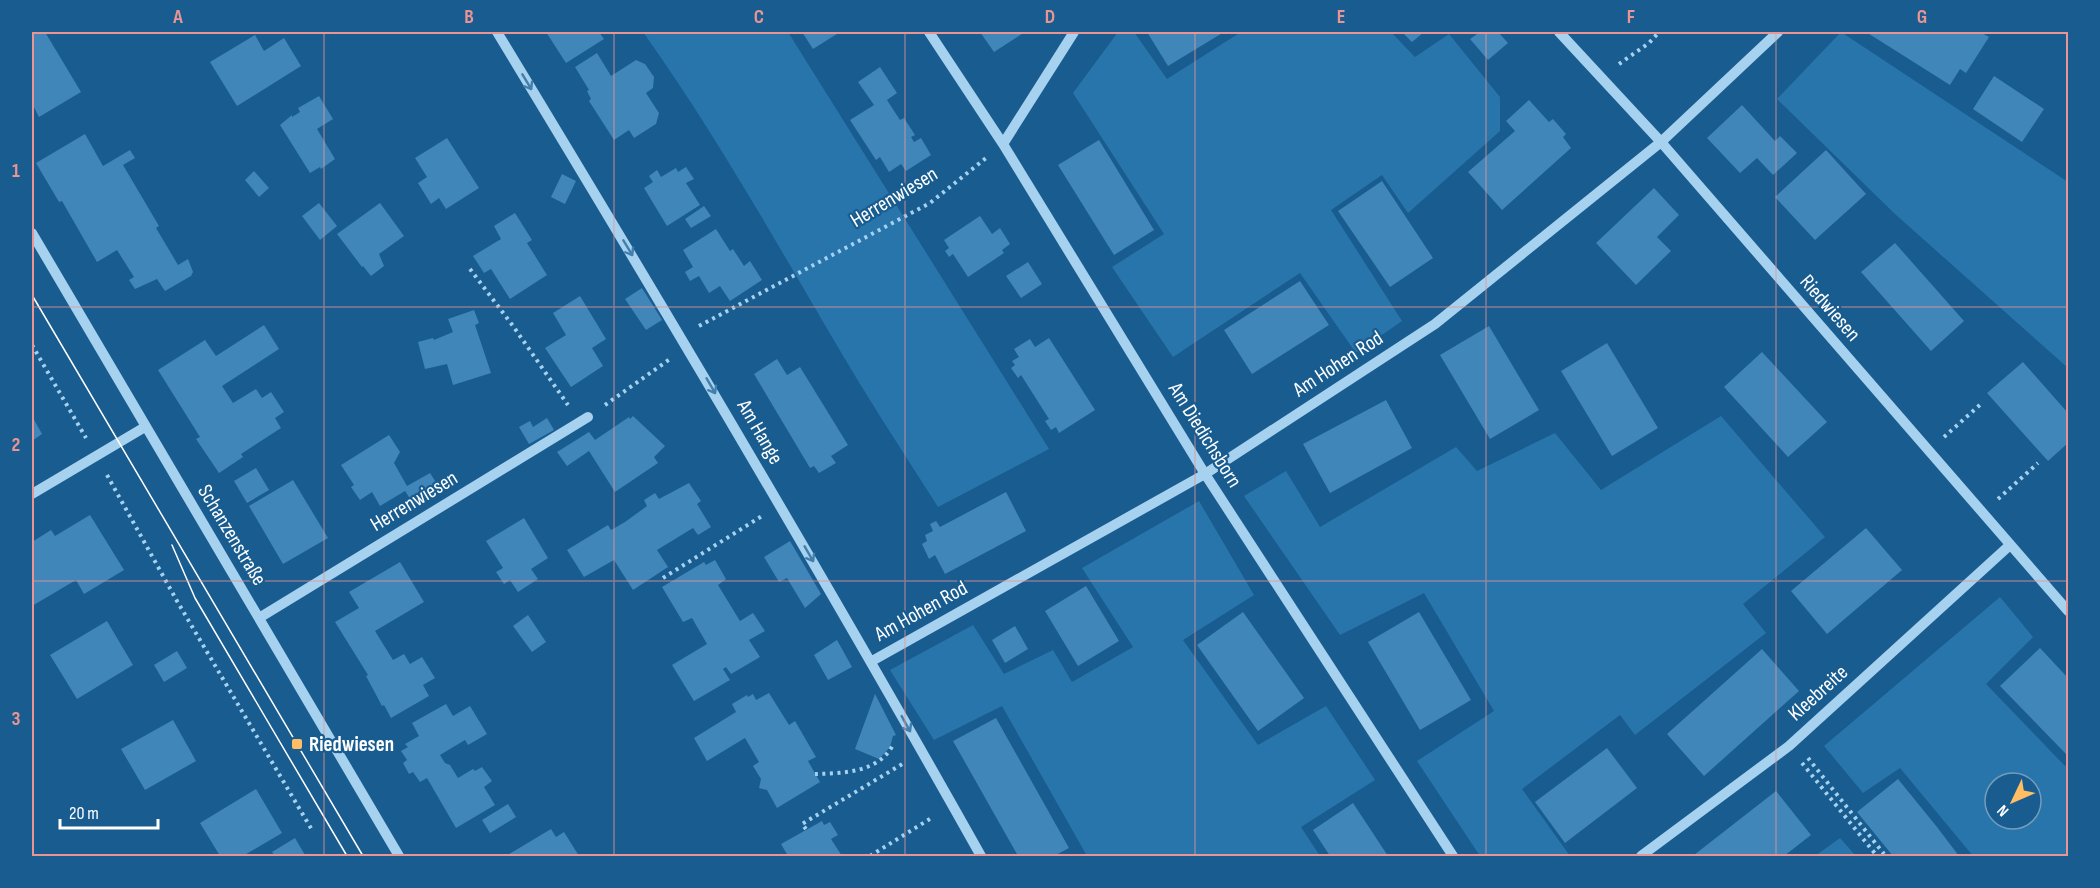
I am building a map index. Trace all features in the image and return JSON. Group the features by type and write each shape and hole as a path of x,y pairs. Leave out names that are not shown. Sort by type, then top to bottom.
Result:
{"street":[{"name":"Am Hange","path":"497,32 688,346 872,662 981,856"},
{"name":"Am Diedichsborn","path":"929,32 1003,144 1205,474 1454,856"},
{"path":"1003,144 1074,32"},
{"name":"Riedwiesen","path":"1559,32 1661,142 2068,611"},
{"name":"Am Hohen Rod","path":"872,662 1205,474 1435,324 1661,142 1778,32"},
{"name":"Schanzenstraße","path":"32,234 399,856"},
{"name":"Herrenwiesen","path":"260,618 584,419"},
{"path":"32,494 145,427"},
{"name":"Kleebreite","path":"1641,856 1792,744 2010,545"}],"path":[{"path":"1601,76 1649,43 1659,32"},
{"name":"Herrenwiesen","path":"681,336 930,203 1003,144"},
{"path":"470,269 584,419"},
{"path":"32,345 177,601 312,830"},
{"path":"610,401 688,346"},
{"path":"1928,451 1982,403"},
{"path":"1982,514 2038,463"},
{"path":"663,578 752,522"},
{"path":"1792,744 1884,854 1888,851"},
{"path":"1792,744 1877,856"},
{"path":"806,830 802,824 922,752"},
{"path":"815,774 838,773 875,765"},
{"path":"870,856 952,806"}],"shaded area":[{"path":"643,32 788,32 1049,449 938,507 860,384 728,161"},
{"path":"1118,32 1134,32 1167,79 1241,32 1391,32 1415,57 1449,34 1500,97 1500,131 1408,213 1382,175 1331,210 1402,321 1356,353 1300,273 1173,357 1112,267 1164,234 1073,93"},
{"path":"1841,32 2068,182 2068,368 1895,214 1777,99"},
{"path":"1721,416 1825,537 1743,604 1766,633 1635,735 1620,715 1522,789 1570,856 1480,856 1417,761 1494,711 1424,593 1340,635 1244,496 1286,471 1320,527 1456,447 1477,471 1555,433 1601,490"},
{"path":"1199,501 1254,595 1183,640 1258,745 1326,706 1375,780 1301,827 1320,856 1087,856 1002,706 934,740 890,670 973,625 1004,674 1053,650 1072,682 1133,647 1082,568"},
{"path":"2000,597 2033,637 1986,684 2065,766 2068,763 2068,856 1973,856 1900,768 1863,793 1824,746"},
{"path":"1840,838 1856,856 1815,856"}],"building":[{"path":"32,32 45,32 81,92 39,117 32,103"},
{"path":"546,32 599,32 604,39 566,63"},
{"path":"802,32 840,32 813,49"},
{"path":"980,32 1025,32 994,52"},
{"path":"1147,32 1224,32 1168,66"},
{"path":"1402,32 1424,32 1412,42"},
{"path":"1480,32 1498,32 1508,43 1488,60 1470,39"},
{"path":"1866,32 1980,32 1989,37 1966,73 1960,69 1950,85"},
{"path":"255,35 264,51 284,38 301,66 237,106 210,62"},
{"path":"597,53 611,76 636,60 645,64 654,77 653,88 646,93 659,113 656,124 634,138 629,130 614,140 589,101 591,99 587,91 589,90 575,67"},
{"path":"880,67 897,93 887,100 900,120 904,118 915,135 911,137 914,142 921,138 931,155 906,171 901,164 889,172 880,157 876,160 850,120 874,105 858,82"},
{"path":"1994,76 2044,109 2022,142 1973,109"},
{"path":"319,96 333,119 317,129 335,159 321,169 320,167 310,173 280,125 292,115 292,117 300,112 298,108"},
{"path":"1529,100 1549,122 1553,119 1566,134 1563,137 1571,148 1502,210 1468,172 1515,131 1506,121"},
{"path":"1742,105 1775,141 1780,136 1797,153 1773,175 1757,158 1740,173 1707,138"},
{"path":"85,134 103,166 130,150 135,158 123,165 159,226 156,228 178,265 188,259 193,272 191,276 165,291 157,279 135,289 129,280 134,277 117,250 97,262 62,201 59,202 36,163"},
{"path":"447,138 479,188 446,209 439,198 431,204 418,183 427,177 415,158"},
{"path":"1099,140 1154,230 1114,255 1058,165"},
{"path":"1826,150 1866,194 1815,240 1775,197"},
{"path":"686,167 694,179 686,183 700,205 667,226 644,188 653,182 649,176 657,170 661,177 676,168 678,172"},
{"path":"254,171 269,188 259,197 245,180"},
{"path":"562,174 576,181 565,204 551,197"},
{"path":"1382,181 1433,258 1390,287 1338,211"},
{"path":"1654,188 1679,215 1657,237 1671,251 1636,285 1596,243"},
{"path":"319,203 337,226 320,240 302,216"},
{"path":"380,203 404,236 379,254 384,266 371,276 337,234"},
{"path":"704,206 711,216 691,228 685,219"},
{"path":"515,213 532,240 527,243 547,275 510,299 491,269 484,273 473,256 501,239 494,226"},
{"path":"980,216 992,234 1000,228 1010,244 1002,250 1004,253 968,277 953,254 949,257 945,251 949,248 944,240"},
{"path":"716,229 730,251 733,249 744,266 750,261 762,280 730,301 720,286 709,293 699,276 690,281 685,272 693,267 683,250"},
{"path":"1895,243 1964,321 1931,351 1861,272"},
{"path":"1028,262 1042,284 1021,298 1006,276"},
{"path":"1300,281 1329,325 1252,374 1224,330"},
{"path":"642,288 662,320 646,330 625,299"},
{"path":"580,296 606,339 592,348 603,366 571,387 545,348 566,335 553,313"},
{"path":"474,310 479,323 475,325 491,373 453,385 447,364 425,369 418,342 433,338 434,340 453,332 448,319"},
{"path":"264,325 279,349 222,386 233,403 256,389 262,398 271,392 284,412 275,418 281,428 241,454 243,457 219,473 196,439 200,437 158,370 205,340 216,356"},
{"path":"1489,326 1539,410 1490,439 1440,355"},
{"path":"1049,338 1095,410 1059,433 1056,427 1051,430 1045,421 1049,419 1021,375 1018,378 1011,368 1015,365 1012,361 1019,357 1014,349 1030,339 1035,347"},
{"path":"1607,343 1658,428 1612,456 1561,371"},
{"path":"1762,352 1827,422 1788,457 1724,387"},
{"path":"777,359 787,375 800,367 848,445 831,456 836,463 819,473 814,466 810,468 754,374"},
{"path":"2023,362 2068,413 2068,443 2048,461 1987,393"},
{"path":"1386,400 1412,448 1330,493 1303,444"},
{"path":"32,416 42,434 32,441"},
{"path":"633,416 665,446 654,457 658,463 615,492 589,451 567,466 557,452 589,432 595,440"},
{"path":"547,418 554,430 529,444 519,427 530,421 533,427"},
{"path":"389,435 400,452 394,463 407,486 430,473 439,487 413,503 405,491 380,506 372,492 360,500 351,487 354,485 341,465"},
{"path":"256,468 269,490 247,503 234,481"},
{"path":"293,480 328,538 283,564 249,506"},
{"path":"689,483 701,501 697,504 711,527 698,535 693,528 657,550 668,567 633,590 614,560 584,577 567,550 608,525 611,530 625,522 647,506 644,500 655,493 659,499"},
{"path":"1006,492 1026,531 945,574 935,555 929,559 922,544 927,541 925,535 933,531 930,524 936,521 940,527"},
{"path":"90,515 124,570 84,594 76,580 32,606 32,542 51,530 55,536"},
{"path":"524,518 548,558 531,569 538,579 518,592 510,580 504,584 496,572 503,568 486,541"},
{"path":"1866,528 1902,570 1827,634 1791,591"},
{"path":"790,541 821,594 805,608 787,578 779,582 764,557"},
{"path":"715,560 726,579 718,585 740,621 753,613 765,631 749,640 760,657 731,674 726,667 723,669 730,680 694,701 672,665 707,644 692,618 683,622 662,587 704,562 706,565"},
{"path":"400,562 424,602 375,631 393,660 404,654 410,664 422,657 435,678 423,685 429,696 391,718 335,622 359,608 349,592"},
{"path":"1086,586 1119,641 1078,666 1045,611"},
{"path":"1243,612 1304,698 1258,731 1197,645"},
{"path":"1419,612 1471,700 1420,730 1368,642"},
{"path":"528,615 546,642 532,652 513,626"},
{"path":"107,621 133,665 77,699 50,655"},
{"path":"1015,626 1028,649 1005,663 992,640"},
{"path":"837,640 852,667 828,680 814,655"},
{"path":"2040,648 2068,678 2067,755 2000,686"},
{"path":"1762,649 1799,691 1704,776 1667,734"},
{"path":"177,651 187,668 164,682 154,665"},
{"path":"769,693 789,725 795,721 816,757 808,761 820,782 777,808 767,790 759,788 761,779 753,766 759,762 745,738 707,761 694,738 736,712 732,704 747,695 748,697 753,694 756,700"},
{"path":"875,694 896,735 893,736 890,747 879,759 855,749"},
{"path":"446,704 453,716 470,706 487,734 468,745 465,740 440,755 458,778 473,769 475,771 482,767 492,781 484,787 495,805 456,828 427,778 420,782 413,772 409,774 403,763 407,760 401,751 408,747 405,744 419,736 412,723"},
{"path":"996,718 1069,848 1054,856 1018,856 953,741"},
{"path":"173,720 196,761 145,790 121,749"},
{"path":"1607,748 1637,788 1565,843 1535,802"},
{"path":"1898,779 1959,856 1893,856 1857,812"},
{"path":"256,789 282,833 243,856 220,856 200,823"},
{"path":"1776,791 1811,835 1784,856 1694,855"},
{"path":"1353,803 1388,856 1330,856 1313,830"},
{"path":"508,804 516,817 490,833 482,820"},
{"path":"822,821 824,825 830,822 838,835 831,839 842,856 788,856 781,844"},
{"path":"551,829 556,837 564,832 579,856 506,856"},
{"path":"295,838 305,855 275,856 272,852"}],"tram line":[{"path":"32,295 363,856"},
{"path":"172,545 195,598 347,856"}],"place":[{"name":"Riedwiesen","path":"297,744"}]}
